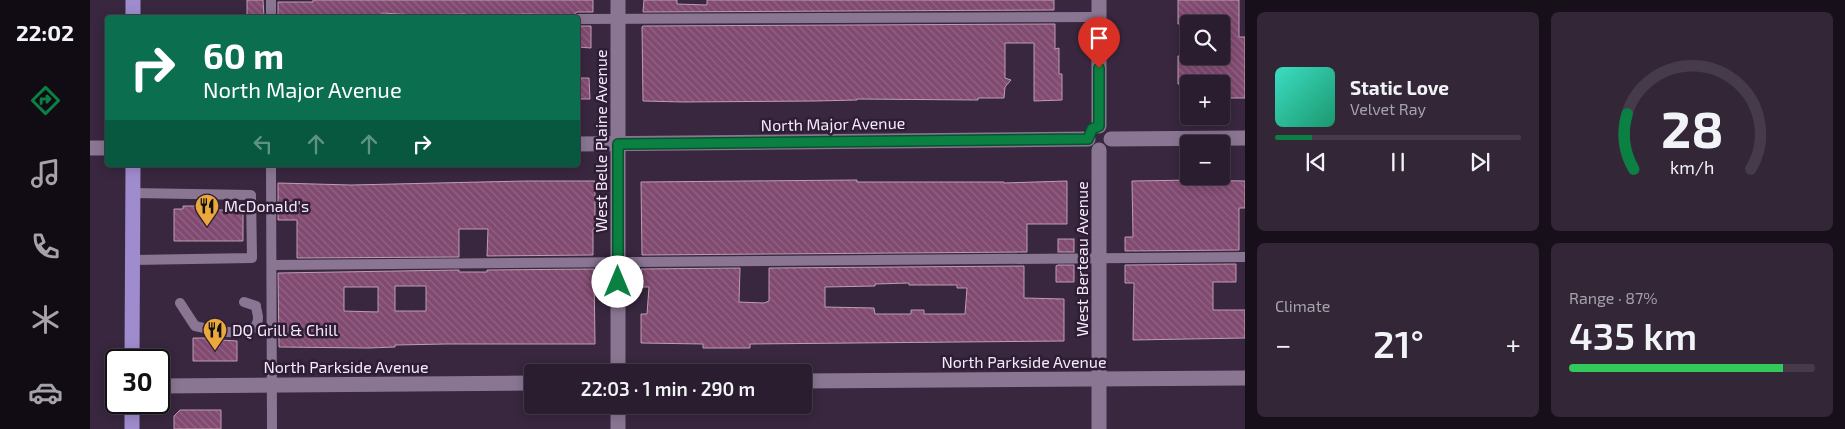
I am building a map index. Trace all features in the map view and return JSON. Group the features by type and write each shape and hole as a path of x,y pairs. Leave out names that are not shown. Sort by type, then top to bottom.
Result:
{"main road":[{"path":"133,0 133,15"},
{"path":"132,349 133,167"},
{"path":"132,414 132,429"}],"street":[{"name":"West Belle Plaine Avenue","path":"618,0 618,364"},
{"path":"1099,0 1099,126"},
{"path":"1099,126 1106,129 1111,138 1105,148 1093,144 1092,129 1099,126"},
{"path":"1111,138 1245,138"},
{"name":"North Major Avenue","path":"580,144 1093,144"},
{"name":"West Berteau Avenue","path":"1093,144 1099,259 1099,429"},
{"path":"90,148 105,148"},
{"name":"North Parkside Avenue","path":"812,381 1245,378"},
{"name":"North Parkside Avenue","path":"170,386 524,383"},
{"path":"618,414 618,429"}],"lane":[{"path":"271,0 271,15"},
{"path":"580,19 1099,17"},
{"path":"271,167 272,429"},
{"path":"132,260 252,258 251,195 133,193"},
{"path":"272,265 1245,257"},
{"path":"180,303 195,326 243,333 254,326 258,319 256,306 244,302"}],"building":[{"path":"247,0 263,0 264,15 247,15"},
{"path":"313,0 593,0 593,12 577,12 573,15 416,15 382,13 382,15 278,15 278,2 313,2"},
{"path":"644,0 677,0 677,4 707,5 707,0 1054,0 1054,10 643,12"},
{"path":"1178,0 1239,0 1239,37 1245,37 1245,98 1230,98 1230,75 1180,75 1180,84 1178,84 1178,56 1180,56 1180,65 1230,65 1230,15 1180,15 1180,24 1178,24"},
{"path":"1055,24 1055,49 1059,48 1059,74 1062,74 1062,100 1034,101 1034,43 1005,43 1005,78 1011,80 1005,87 1004,98 978,98 978,100 643,101 643,26"},
{"path":"580,26 591,26 591,48 580,47"},
{"path":"580,78 589,78 590,99 580,99"},
{"path":"857,180 857,182 1004,183 1067,181 1067,224 1027,224 1027,252 642,255 641,182"},
{"path":"1180,180 1180,185 1230,185 1230,181 1245,181 1245,208 1239,208 1239,250 1125,251 1125,237 1133,237 1132,181"},
{"path":"595,181 593,255 487,256 488,229 459,229 459,257 297,258 297,220 278,220 278,183 351,185"},
{"name":"McDonald's","path":"183,206 199,206 198,210 243,210 243,241 174,241 174,209 183,209"},
{"path":"1058,239 1074,239 1074,252 1058,252"},
{"path":"1236,264 1236,282 1213,282 1213,310 1245,310 1245,338 1133,340 1134,283 1125,283 1125,265"},
{"path":"1074,265 1074,282 1056,282 1056,266"},
{"path":"1024,266 1024,298 1064,299 1064,341 750,344 750,348 703,348 703,344 641,343 641,314 647,314 649,287 642,287 641,269 740,268 739,302 764,303 769,301 769,268","holes":["909,283 909,285 957,285 957,288 967,288 965,314 924,314 924,310 911,310 911,314 875,314 874,308 825,307 825,287"]},
{"path":"594,269 595,344 446,344 395,345 395,347 369,348 279,347 278,273 459,270 459,272 487,272 487,270","holes":["395,286 426,286 426,311 395,311","344,287 378,287 378,312 344,311"]},
{"name":"DQ Grill & Chill","path":"193,338 220,338 220,340 237,341 237,361 193,361"},
{"path":"180,410 221,410 221,429 174,429 174,416"}],"place":[{"name":"McDonald's","path":"207,227"},
{"name":"DQ Grill & Chill","path":"215,351"}],"route":[{"path":"618,282 618,144 1088,139 1092,129 1099,126 1099,68"}]}
